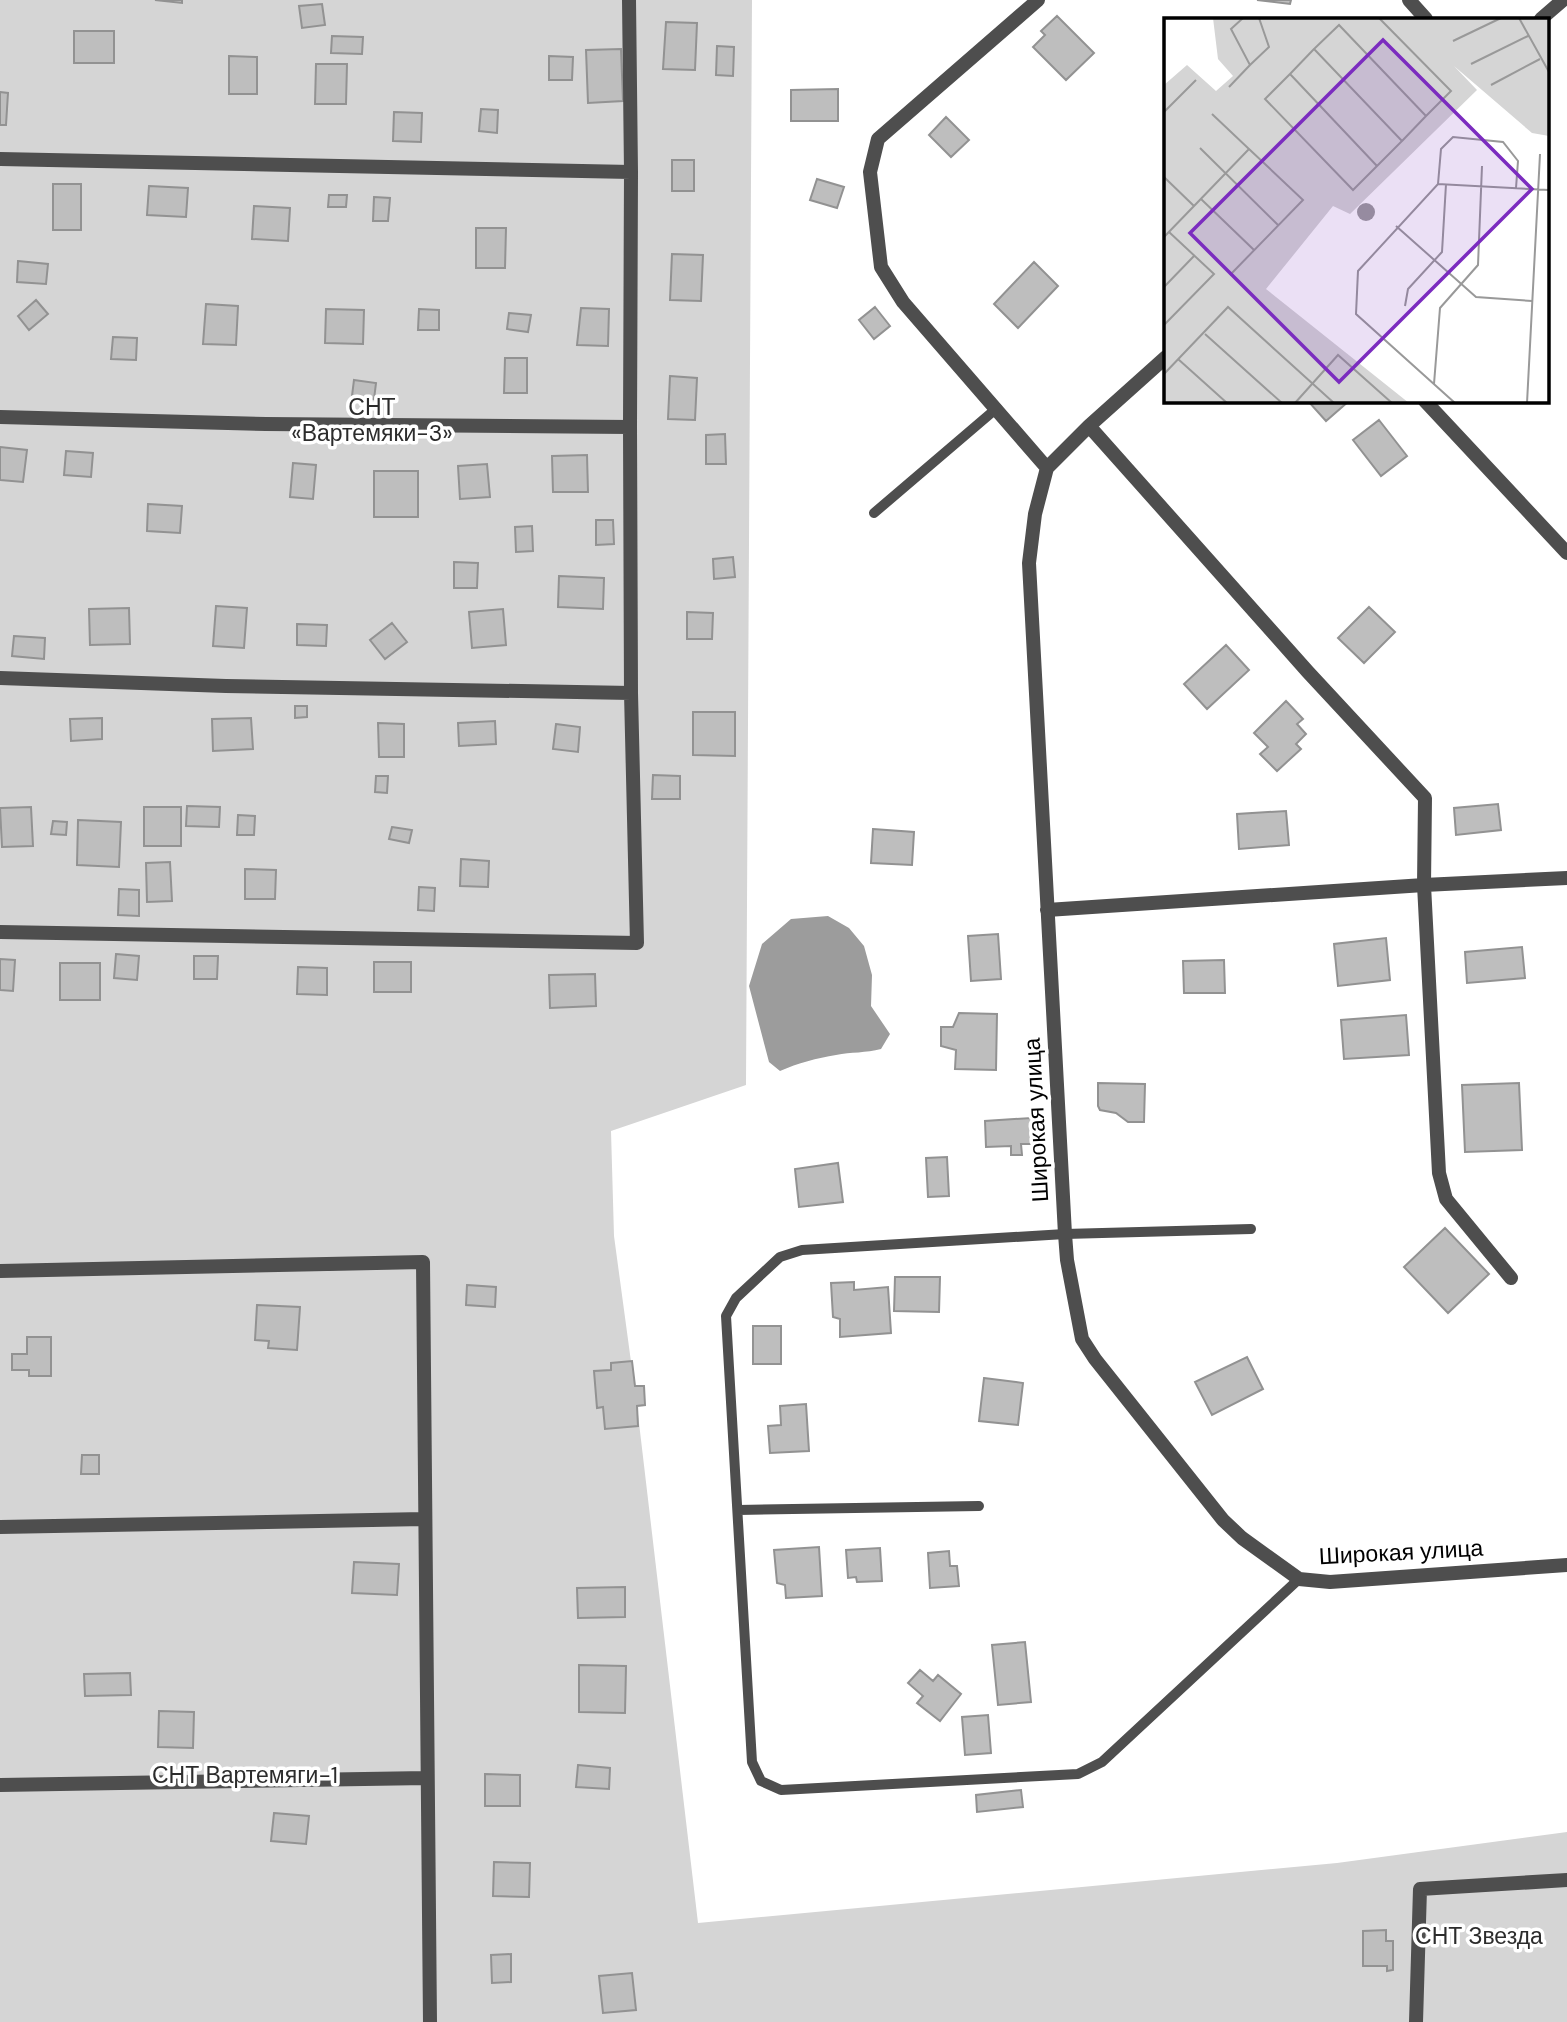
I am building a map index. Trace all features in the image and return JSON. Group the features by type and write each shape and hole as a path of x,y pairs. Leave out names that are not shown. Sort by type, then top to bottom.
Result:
{"street":[{"path":"0,932 637,943 631,693 629,0"},
{"path":"1038,0 878,139 870,172 881,267 903,302 1047,468 1164,359"},
{"path":"1409,0 1425,18"},
{"path":"1542,18 1563,0"},
{"path":"0,159 631,172"},
{"path":"1426,402 1567,553"},
{"path":"0,417 266,424 630,427"},
{"path":"1089,426 1424,798 1424,885 1439,1173 1446,1199 1511,1278"},
{"name":"Широкая улица","path":"1047,468 1035,514 1029,563 1065,1234 1067,1260 1082,1339 1223,1520 1242,1538 1299,1579 1330,1582 1567,1565"},
{"path":"0,678 226,686 631,693"},
{"path":"1047,910 1567,878"},
{"path":"0,1271 423,1262 430,2022"},
{"path":"0,1527 424,1519"},
{"path":"0,1785 426,1778"},
{"path":"1416,2022 1420,1889 1567,1880"}],"lane":[{"path":"874,513 997,408"},
{"path":"1251,1229 1065,1234 802,1251 780,1257 736,1298 726,1317 752,1762 761,1781 781,1790 1078,1774 1102,1762 1299,1579"},
{"path":"738,1510 979,1506"}],"green space":[{"path":"0,0 752,0 746,1085 611,1131 614,1236 637,1406 698,1923 1337,1863 1567,1832 1567,2022 0,2022"}],"shaded area":[{"path":"828,916 849,928 864,946 872,975 871,1006 890,1034 881,1049 822,1058 780,1071 769,1062 749,986 762,944 791,919"}],"building":[{"path":"155,0 182,0 182,3"},
{"path":"1257,0 1291,0 1290,4"},
{"path":"322,4 325,25 302,28 299,6"},
{"path":"1057,16 1094,53 1066,80 1033,47 1045,35 1041,31"},
{"path":"666,22 697,23 695,70 663,69"},
{"path":"74,31 114,31 114,63 74,63"},
{"path":"332,36 363,37 362,54 331,53"},
{"path":"717,46 734,47 733,76 716,75"},
{"path":"621,49 623,101 588,103 586,50"},
{"path":"229,56 257,57 257,94 229,94"},
{"path":"549,56 573,57 572,80 549,80"},
{"path":"316,64 347,64 346,104 315,104"},
{"path":"838,89 838,121 791,121 791,90"},
{"path":"0,92 8,93 6,125 0,125"},
{"path":"481,109 498,110 497,133 479,131"},
{"path":"394,112 422,113 421,142 393,141"},
{"path":"946,117 969,140 951,157 929,135"},
{"path":"672,160 694,160 694,191 672,191"},
{"path":"817,179 844,187 837,208 810,200"},
{"path":"53,184 81,184 81,230 53,230"},
{"path":"149,186 188,188 186,217 147,215"},
{"path":"329,195 347,195 346,207 328,207"},
{"path":"374,197 390,198 388,221 373,221"},
{"path":"254,206 290,208 288,241 252,239"},
{"path":"476,228 506,228 505,268 476,268"},
{"path":"672,254 703,255 701,301 670,300"},
{"path":"18,261 48,264 46,284 17,282"},
{"path":"1034,262 1058,286 1018,328 994,304"},
{"path":"36,300 48,314 29,330 18,316"},
{"path":"206,304 238,306 236,345 203,344"},
{"path":"875,307 890,326 874,339 859,320"},
{"path":"581,308 609,309 608,346 577,345"},
{"path":"326,309 364,310 363,344 325,343"},
{"path":"419,309 439,310 439,330 418,330"},
{"path":"509,313 531,315 528,332 507,329"},
{"path":"113,337 137,338 136,360 111,359"},
{"path":"505,358 527,358 527,393 504,393"},
{"path":"670,376 697,378 695,420 668,419"},
{"path":"354,380 376,383 374,399 352,396"},
{"path":"1309,402 1348,402 1326,421"},
{"path":"1379,420 1407,456 1381,476 1353,440"},
{"path":"725,434 726,464 706,464 706,435"},
{"path":"0,447 27,450 23,482 0,480"},
{"path":"66,451 93,453 91,477 64,475"},
{"path":"587,455 588,492 553,492 552,456"},
{"path":"293,463 316,465 313,499 290,497"},
{"path":"487,464 490,497 460,499 458,466"},
{"path":"374,471 418,471 418,517 374,517"},
{"path":"148,504 182,506 180,533 147,531"},
{"path":"596,520 613,520 614,544 596,545"},
{"path":"532,526 533,551 516,552 515,527"},
{"path":"733,557 735,577 714,579 713,559"},
{"path":"454,562 478,563 477,588 454,588"},
{"path":"559,576 604,578 603,609 558,607"},
{"path":"216,606 247,608 244,648 213,646"},
{"path":"1369,607 1395,632 1364,663 1338,638"},
{"path":"129,608 130,644 90,645 89,609"},
{"path":"503,609 506,645 472,648 469,612"},
{"path":"687,612 713,613 712,639 687,639"},
{"path":"392,623 407,642 385,659 370,640"},
{"path":"297,624 327,625 326,646 297,645"},
{"path":"14,636 45,638 44,659 12,656"},
{"path":"1226,645 1249,670 1207,709 1184,684"},
{"path":"1286,701 1303,719 1297,724 1306,734 1296,744 1301,749 1277,771 1260,754 1268,747 1254,733"},
{"path":"295,706 307,706 307,717 295,718"},
{"path":"693,712 735,712 735,756 693,755"},
{"path":"102,718 102,739 71,741 70,719"},
{"path":"251,718 253,749 213,751 212,719"},
{"path":"495,721 496,744 459,746 458,723"},
{"path":"378,723 404,724 404,757 379,757"},
{"path":"556,724 580,727 578,752 553,749"},
{"path":"653,775 680,776 680,799 652,799"},
{"path":"376,776 388,776 387,793 375,792"},
{"path":"1498,804 1501,830 1456,835 1454,808"},
{"path":"187,806 220,807 219,827 186,826"},
{"path":"31,807 33,846 2,847 0,808"},
{"path":"144,807 181,807 181,846 144,846"},
{"path":"1286,811 1289,845 1239,849 1237,814"},
{"path":"238,815 255,816 254,835 237,835"},
{"path":"78,820 121,822 119,867 77,865"},
{"path":"53,821 67,822 66,835 51,834"},
{"path":"392,827 412,830 409,843 389,839"},
{"path":"873,829 914,832 912,865 871,863"},
{"path":"461,859 489,861 488,887 460,886"},
{"path":"170,862 172,901 147,902 146,863"},
{"path":"245,869 276,870 275,899 245,899"},
{"path":"419,887 435,888 434,911 418,910"},
{"path":"119,889 139,890 139,916 118,915"},
{"path":"998,934 1001,979 971,981 968,936"},
{"path":"1386,938 1390,980 1338,986 1334,944"},
{"path":"1522,947 1525,978 1467,983 1465,952"},
{"path":"116,954 139,956 137,980 114,978"},
{"path":"194,956 218,956 217,979 194,979"},
{"path":"0,959 15,960 13,991 0,990"},
{"path":"1224,960 1225,993 1184,993 1183,961"},
{"path":"374,962 411,962 411,992 374,992"},
{"path":"60,963 100,963 100,1000 60,1000"},
{"path":"298,967 327,968 327,995 297,994"},
{"path":"595,974 596,1006 550,1008 549,975"},
{"path":"959,1013 997,1014 996,1070 955,1069 956,1050 941,1046 941,1027 953,1027"},
{"path":"1406,1015 1409,1055 1344,1059 1341,1020"},
{"path":"1098,1083 1145,1084 1144,1122 1128,1122 1116,1113 1100,1110"},
{"path":"1519,1083 1522,1150 1465,1152 1462,1085"},
{"path":"1031,1118 1032,1144 1021,1144 1022,1155 1011,1155 1011,1146 986,1147 985,1121"},
{"path":"947,1157 949,1196 928,1197 926,1158"},
{"path":"838,1163 843,1202 799,1207 795,1169"},
{"path":"1445,1228 1489,1274 1448,1313 1404,1267"},
{"path":"895,1277 940,1277 939,1312 894,1311"},
{"path":"854,1282 854,1290 888,1287 891,1333 840,1337 840,1319 833,1317 831,1283"},
{"path":"467,1285 496,1287 495,1307 466,1305"},
{"path":"257,1305 300,1307 297,1350 268,1348 269,1341 255,1340"},
{"path":"753,1326 781,1326 781,1364 753,1364"},
{"path":"27,1337 51,1337 51,1376 29,1376 29,1370 12,1370 12,1354 27,1354"},
{"path":"1247,1357 1263,1389 1212,1415 1195,1382"},
{"path":"632,1361 635,1386 644,1386 645,1405 637,1406 638,1426 605,1429 603,1407 597,1408 594,1371 611,1370 611,1363"},
{"path":"984,1378 1023,1383 1018,1425 979,1421"},
{"path":"806,1404 809,1451 770,1453 768,1426 781,1425 780,1406"},
{"path":"82,1455 99,1455 99,1474 81,1474"},
{"path":"819,1547 822,1596 786,1598 785,1585 777,1583 774,1550"},
{"path":"880,1548 882,1581 857,1582 856,1577 848,1578 846,1550"},
{"path":"949,1551 950,1566 957,1566 959,1586 930,1588 928,1553"},
{"path":"354,1562 399,1564 397,1595 352,1593"},
{"path":"625,1587 625,1617 578,1618 577,1588"},
{"path":"1025,1642 1031,1702 998,1705 992,1645"},
{"path":"579,1665 626,1666 625,1713 579,1712"},
{"path":"920,1670 933,1681 938,1675 961,1694 940,1721 917,1703 923,1696 908,1683"},
{"path":"130,1673 131,1695 85,1696 84,1674"},
{"path":"159,1711 194,1712 193,1748 158,1747"},
{"path":"988,1715 991,1753 965,1755 962,1717"},
{"path":"578,1765 610,1768 609,1789 576,1787"},
{"path":"485,1774 520,1775 520,1806 485,1806"},
{"path":"1021,1790 1023,1807 977,1812 976,1795"},
{"path":"274,1813 309,1816 306,1844 271,1841"},
{"path":"494,1862 530,1863 529,1897 493,1896"},
{"path":"1386,1930 1386,1941 1393,1941 1393,1970 1387,1971 1387,1966 1363,1966 1363,1931"},
{"path":"511,1954 511,1982 492,1983 491,1955"},
{"path":"632,1973 636,2010 603,2013 599,1976"}],"park label":[{"name":"СНТ «Вартемяки-3»","path":"372,420"},
{"name":"СНТ Вартемяги-1","path":"245,1775"},
{"name":"СНТ Звезда","path":"1479,1936"}]}
